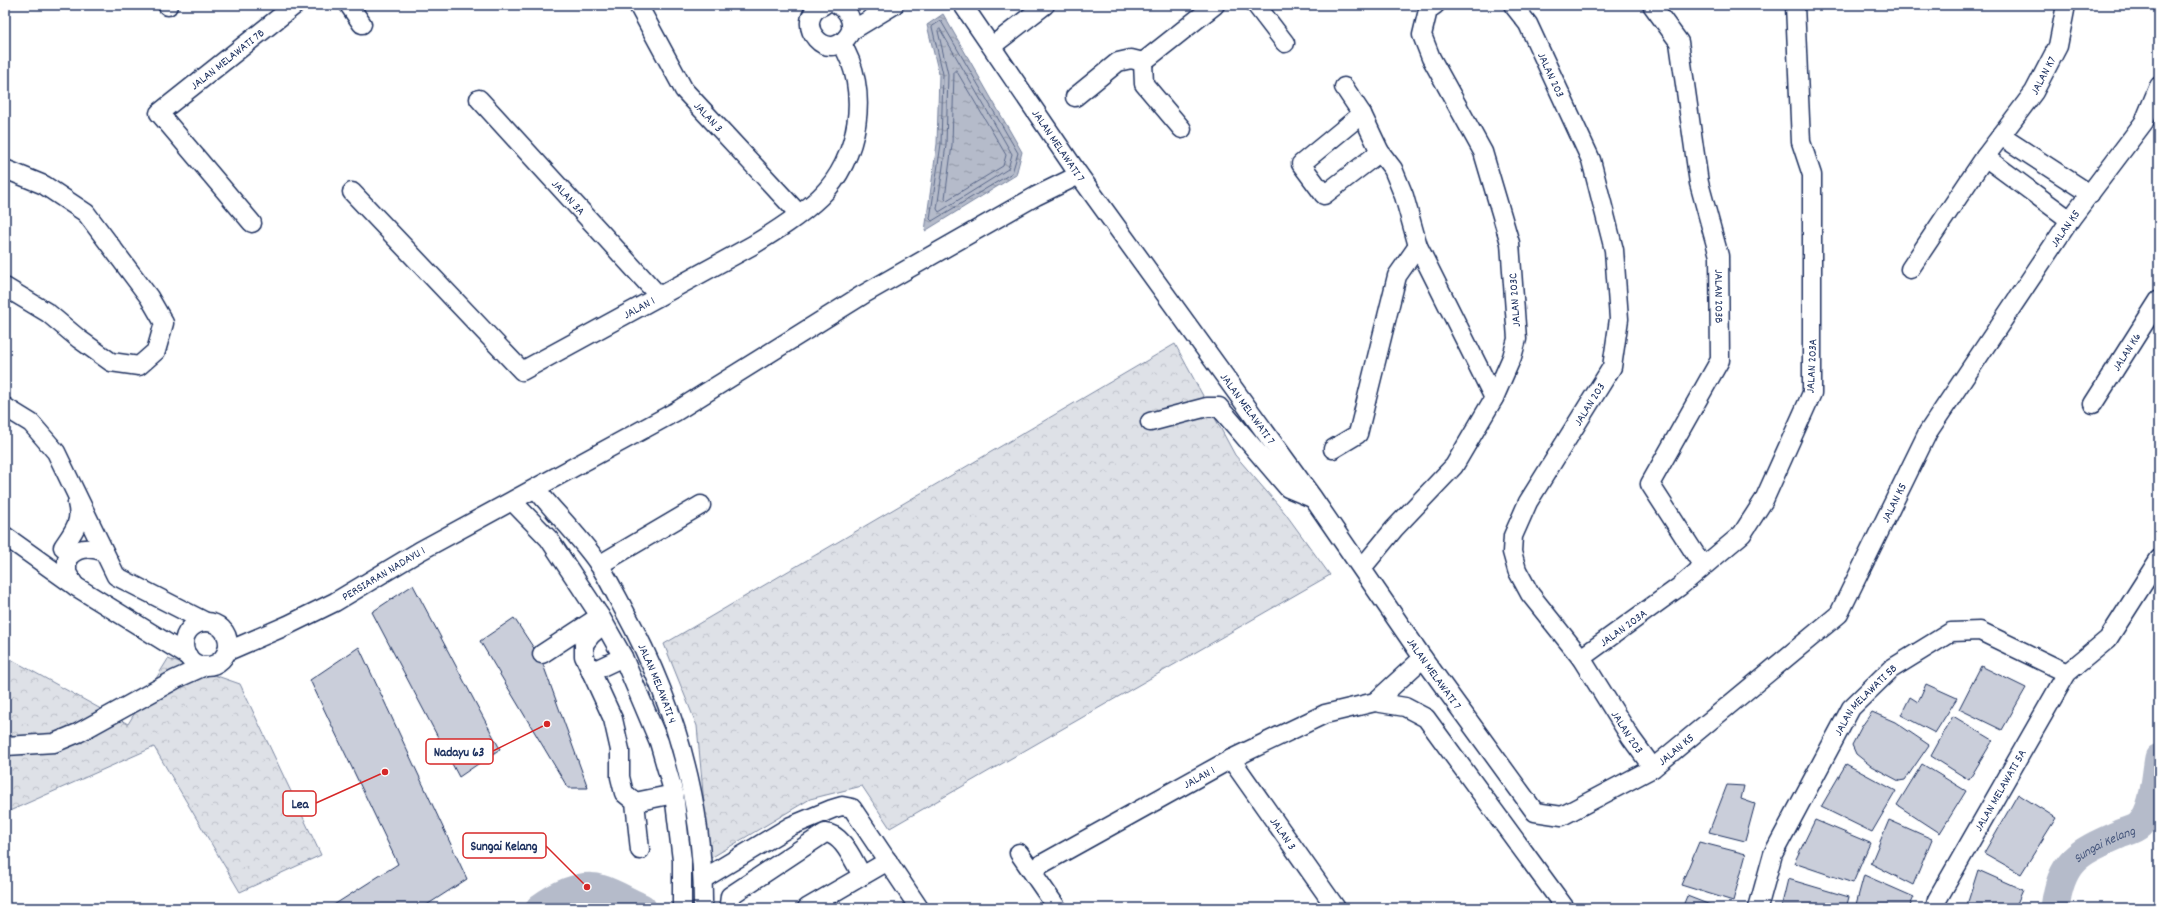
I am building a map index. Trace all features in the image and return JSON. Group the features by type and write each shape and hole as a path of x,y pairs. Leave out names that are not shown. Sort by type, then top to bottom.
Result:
{"street":[{"name":"JALAN MELAWATI 7B","path":"252,223 159,114 295,5"},
{"path":"349,5 362,24"},
{"name":"JALAN 3","path":"638,5 684,90 799,214"},
{"path":"818,6 810,19 810,26 814,37 818,42 830,46 894,5"},
{"name":"JALAN MELAWATI 7","path":"963,5 1079,175 1313,498 1423,658 1535,812"},
{"path":"992,46 1045,5"},
{"path":"1075,97 1118,62 1131,60 1143,62 1215,5"},
{"path":"1256,5 1285,43"},
{"name":"JALAN 203C","path":"1362,568 1394,529 1454,466 1494,398 1512,357 1517,339 1510,243 1483,152 1430,58 1422,35 1428,10 1435,5"},
{"name":"JALAN 203","path":"1513,5 1528,24 1591,160 1614,250 1619,319 1612,367 1528,502 1513,536 1512,552 1517,570 1530,594 1581,658 1631,738 1653,768"},
{"name":"JALAN 203B","path":"1652,5 1679,42 1699,183 1719,256 1720,360 1650,484 1703,566"},
{"name":"JALAN 203A","path":"1581,658 1679,587 1742,534 1764,500 1812,393 1812,175 1801,142 1794,5"},
{"name":"JALAN K7","path":"1910,269 1985,157 2034,92 2058,46 2066,5"},
{"name":"JALAN 1","path":"352,192 522,371 753,245 799,214 820,197 839,173 855,132 859,90 846,37 850,16 846,7"},
{"path":"1143,62 1144,84 1182,129"},
{"name":"JALAN K5","path":"1535,812 1562,816 1653,768 1839,614 1928,432 2070,220 2144,122 2159,86"},
{"path":"1344,87 1362,114 1380,152 1393,169 1401,189 1418,246 1494,398"},
{"name":"JALAN 3A","path":"479,99 659,296"},
{"path":"1362,114 1301,164 1324,195 1380,152"},
{"path":"2001,136 2090,194"},
{"path":"1985,157 2070,220"},
{"path":"5,169 44,184 86,213 149,297 164,323 156,351 139,366 111,362 78,339 48,313 5,287"},
{"name":"PERSIARAN NADAYU 1","path":"228,651 288,625 335,602 420,551 513,502 675,412 864,294 1036,196 1079,175"},
{"path":"1333,449 1358,434 1397,276 1418,246"},
{"name":"JALAN K6","path":"2093,404 2159,300"},
{"path":"5,407 30,423 56,452 72,483 102,551 108,556 116,576 206,622 219,626 227,637 228,651 218,662 176,679 78,733 54,743 6,746"},
{"path":"1150,422 1207,407 1219,407 1288,488 1313,498"},
{"path":"63,547 77,526 79,519 72,483"},
{"name":"JALAN MELAWATI 4","path":"536,489 599,565 643,644 665,696 693,792 703,879 703,908"},
{"name":"JALAN MELAWATI 4","path":"513,502 549,539 602,620 623,657 659,742 674,794 682,860 682,908"},
{"path":"599,565 701,505"},
{"path":"5,536 75,586 97,598 188,656 195,663 205,666"},
{"path":"29,552 63,547 102,551"},
{"path":"75,586 67,573 67,559 72,552 84,548"},
{"name":"JALAN MELAWATI 5A","path":"1935,908 1937,900 2067,674 2108,639 2159,559"},
{"path":"97,598 106,594 111,588 116,576"},
{"path":"542,654 602,620"},
{"path":"602,620 584,644 584,656 612,719 620,750 620,777 624,793 635,802 640,850"},
{"path":"188,656 185,648 185,638 189,630 196,624 206,622"},
{"name":"JALAN MELAWATI 5B","path":"1758,908 1773,854 1852,708 1891,669 1951,632 1980,631 2067,674"},
{"path":"591,672 623,657"},
{"path":"1375,702 1423,658"},
{"path":"1375,702 1405,707 1426,718 1565,908"},
{"name":"JALAN 1","path":"1031,870 1231,759 1325,714 1375,702"},
{"name":"JALAN 3","path":"1231,759 1336,908"},
{"path":"635,802 674,794"},
{"path":"703,879 791,826 842,806 852,808 919,908"},
{"path":"731,908 729,904 730,896 825,833 833,834 839,838 862,876"},
{"path":"1019,852 1057,908"},
{"path":"807,908 888,861"}],"green space":[{"path":"1175,344 1235,455 1285,513 1330,575 890,828 862,786 810,799 709,859 697,726 664,644"},
{"path":"5,656 128,724 168,659 240,684 321,855 240,892 154,747 5,813"}],"water":[{"path":"943,14 1022,152 1016,175 925,231 937,144 939,74 927,25"}],"building":[{"path":"413,585 500,749 459,777 372,612"},
{"path":"514,618 541,659 588,788 568,788 480,641"},
{"path":"359,647 467,879 422,908 329,908 398,864 310,680"},
{"path":"1981,666 2026,688 2002,730 1959,709"},
{"path":"1926,684 1957,698 1935,733 1901,715 1910,697 1918,702"},
{"path":"1872,712 1895,722 1929,745 1905,780 1899,781 1871,766 1856,754 1852,745 1862,726"},
{"path":"1953,716 1993,740 1969,780 1931,756"},
{"path":"1846,764 1896,791 1872,832 1821,807"},
{"path":"1922,764 1966,791 1940,833 1897,805"},
{"path":"1727,785 1744,786 1741,799 1755,804 1745,841 1709,832"},
{"path":"2018,794 2056,818 2021,874 1984,853"},
{"path":"1815,820 1870,843 1853,883 1794,863"},
{"path":"1889,820 1932,839 1913,885 1870,863"},
{"path":"1699,842 1746,854 1733,901 1681,885"},
{"path":"1978,870 2023,890 2015,908 1966,908"},
{"path":"1864,875 1914,897 1909,908 1855,908"},
{"path":"1788,879 1849,897 1846,908 1781,908"},
{"path":"1687,896 1718,908 1682,908"}],"waterway":[{"name":"Sungai Kelang","path":"2055,908 2062,879 2073,861 2092,847 2138,827 2145,818 2152,802 2159,758"},
{"name":"Sungai Kelang","path":"540,908 561,895 585,887 600,889 642,908"}],"place":[{"name":"Nadayu 63","path":"547,724"},
{"name":"Lea","path":"385,772"},
{"name":"Sungai Kelang","path":"587,887"}]}
